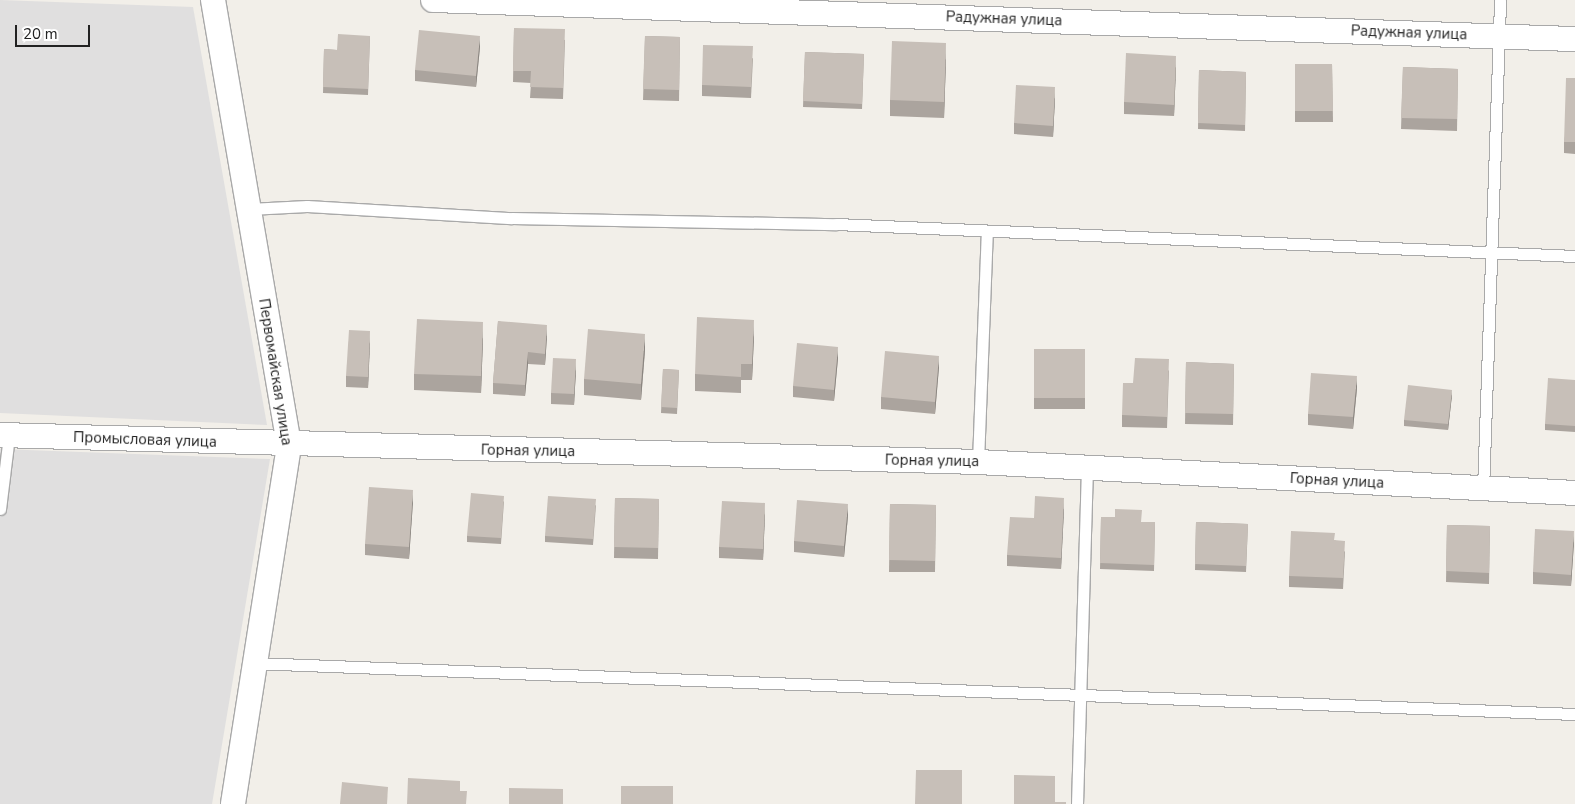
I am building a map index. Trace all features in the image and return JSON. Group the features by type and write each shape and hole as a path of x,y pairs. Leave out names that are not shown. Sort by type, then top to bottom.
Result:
{"street":[{"name":"Первомайская улица","path":"213,0 289,446 232,804"},
{"name":"Радужная улица","path":"433,0 1575,39"},
{"name":"Промысловая улица","path":"5,435 289,446"},
{"name":"Горная улица","path":"289,446 978,462 1483,490 1575,493"}],"lane":[{"path":"1483,490 1500,0"},
{"path":"249,210 307,206 512,218 836,224 1575,256"},
{"path":"978,462 988,232"},
{"path":"0,509 5,435"},
{"path":"1076,804 1087,467"},
{"path":"253,663 1575,714"}],"shaded area":[{"path":"0,0 193,7 267,425 0,413"},
{"path":"0,449 270,459 212,804 0,804"}],"building":[{"path":"514,28 565,29 563,88 530,87 531,71 513,71"},
{"path":"419,30 480,36 476,76 415,70"},
{"path":"338,34 370,36 368,89 323,87 324,49 337,50"},
{"path":"645,36 680,37 679,90 643,89"},
{"path":"892,41 946,43 944,102 890,100"},
{"path":"703,45 753,46 751,87 702,85"},
{"path":"805,52 864,54 862,104 803,101"},
{"path":"1126,53 1176,56 1174,105 1124,102"},
{"path":"1295,64 1332,64 1333,111 1295,111"},
{"path":"1403,67 1458,69 1457,119 1401,118"},
{"path":"1199,70 1246,72 1245,125 1198,123"},
{"path":"1566,78 1575,78 1575,142 1564,142"},
{"path":"1016,85 1055,87 1053,126 1014,123"},
{"path":"697,317 754,320 752,364 741,364 741,377 695,374"},
{"path":"417,319 483,322 481,376 414,374"},
{"path":"498,321 547,325 545,354 528,352 525,385 493,383"},
{"path":"588,329 645,334 641,384 584,379"},
{"path":"349,330 370,331 368,377 346,376"},
{"path":"797,343 838,347 834,390 793,386"},
{"path":"1034,349 1085,349 1085,398 1034,398"},
{"path":"885,351 939,356 935,402 881,397"},
{"path":"553,358 576,359 574,394 551,393"},
{"path":"1135,358 1169,359 1167,417 1122,415 1123,383 1133,383"},
{"path":"1186,362 1234,364 1233,414 1185,413"},
{"path":"663,369 679,370 677,408 661,407"},
{"path":"1311,373 1357,376 1353,417 1308,414"},
{"path":"1548,378 1575,380 1575,426 1545,424"},
{"path":"1408,385 1452,390 1448,424 1404,420"},
{"path":"369,487 413,490 409,547 365,544"},
{"path":"471,493 504,496 501,538 467,536"},
{"path":"548,496 596,499 593,539 545,536"},
{"path":"1035,496 1064,498 1061,558 1007,555 1010,517 1034,518"},
{"path":"615,498 659,499 658,548 614,547"},
{"path":"797,500 848,504 844,546 794,541"},
{"path":"722,501 765,503 763,549 719,547"},
{"path":"890,504 936,505 935,561 889,560"},
{"path":"1115,509 1142,510 1141,522 1155,522 1154,565 1100,563 1101,517 1115,517"},
{"path":"1196,522 1248,524 1246,566 1195,564"},
{"path":"1447,525 1490,526 1489,573 1446,571"},
{"path":"1535,529 1574,531 1571,575 1533,572"},
{"path":"1291,531 1335,533 1334,540 1345,541 1343,578 1289,576"},
{"path":"916,770 962,770 962,804 915,804"},
{"path":"1014,775 1055,776 1055,802 1066,802 1066,804 1014,804"},
{"path":"408,778 460,781 460,791 467,791 466,804 407,804"},
{"path":"342,782 388,787 387,804 340,804"},
{"path":"621,786 673,786 673,804 621,804"},
{"path":"509,788 563,789 563,804 509,804"}]}
